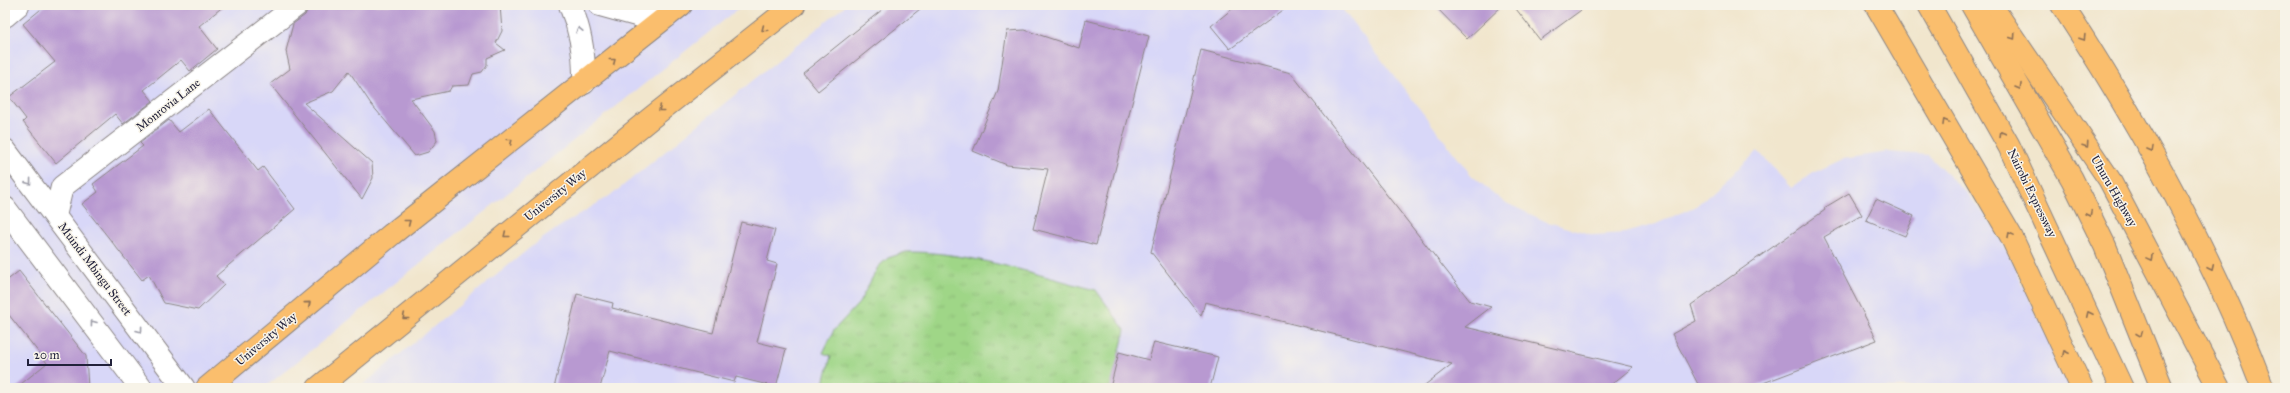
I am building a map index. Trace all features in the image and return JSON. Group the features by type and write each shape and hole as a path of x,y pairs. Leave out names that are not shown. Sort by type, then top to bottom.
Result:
{"highway":[{"name":"University Way","path":"318,388 645,122 794,5"},
{"path":"1876,5 2011,236 2082,388"},
{"name":"Nairobi Expressway","path":"1929,5 2009,146 2122,388"},
{"path":"1972,5 2072,179 2105,246 2162,388"},
{"name":"Uhuru Highway","path":"1991,5 2109,179 2219,388"},
{"path":"2062,5 2150,146 2195,233 2247,346 2263,388"},
{"name":"University Way","path":"208,388 382,243 674,10"}],"street":[{"path":"5,16 18,5"},
{"name":"Monrovia Lane","path":"55,216 62,188 297,5"},
{"path":"570,5 578,24 585,57 584,83"},
{"path":"600,5 643,17 674,10"},
{"name":"Muindi Mbingu Street","path":"5,150 184,388"},
{"path":"5,208 141,388"}],"shaded area":[{"path":"5,5 743,5 264,388 5,388"},
{"path":"846,5 1339,5 1471,175 1504,202 1547,222 1594,235 1625,233 1656,224 1696,206 1758,151 1791,188 1815,172 1843,159 1888,152 1928,155 1967,193 1996,229 2072,388 359,388 532,246 559,227 614,193"}],"green space":[{"path":"906,252 953,255 978,260 1096,290 1125,330 1111,388 823,388 831,356 823,353 834,330 859,303 878,267 888,258"}],"building":[{"path":"46,5 225,5 199,26 217,49 190,71 181,60 144,90 153,101 123,124 115,114 56,163 23,122 26,119 9,97 55,62 23,24"},
{"path":"309,5 500,5 502,31 496,43 505,50 487,58 487,65 482,72 473,74 469,85 452,86 449,91 411,99 435,131 437,141 428,152 415,156 371,104 349,71 333,91 304,103 372,163 373,178 362,199 270,84 290,69 286,51 293,24 305,15"},
{"path":"888,5 925,5 818,91 803,73"},
{"path":"1237,5 1290,5 1230,49 1211,26"},
{"path":"1434,5 1503,5 1467,39"},
{"path":"1513,5 1588,5 1540,40"},
{"path":"1086,20 1149,36 1096,245 1033,229 1048,169 1007,165 973,151 998,91 1007,31 1025,30 1079,48"},
{"path":"1201,50 1291,73 1470,301 1491,307 1465,327 1633,367 1607,388 1421,388 1452,364 1205,302 1201,316 1151,252"},
{"path":"209,109 258,171 263,167 295,209 216,276 224,285 198,310 164,303 149,275 142,280 82,204 98,192 93,184 143,146 140,143 169,120 179,132"},
{"path":"1849,193 1862,215 1824,237 1877,340 1750,388 1700,388 1672,334 1696,321 1691,305 1825,210 1824,208"},
{"path":"1876,199 1914,216 1905,236 1866,220"},
{"path":"741,222 775,230 767,261 777,264 757,342 786,349 776,387 736,377 734,382 610,351 600,388 554,388 577,294 613,303 612,308 713,333"},
{"path":"19,271 86,356 88,388 16,388 47,363 5,310 5,282"},
{"path":"1154,342 1218,357 1210,388 1110,388 1119,352 1149,360"}]}
